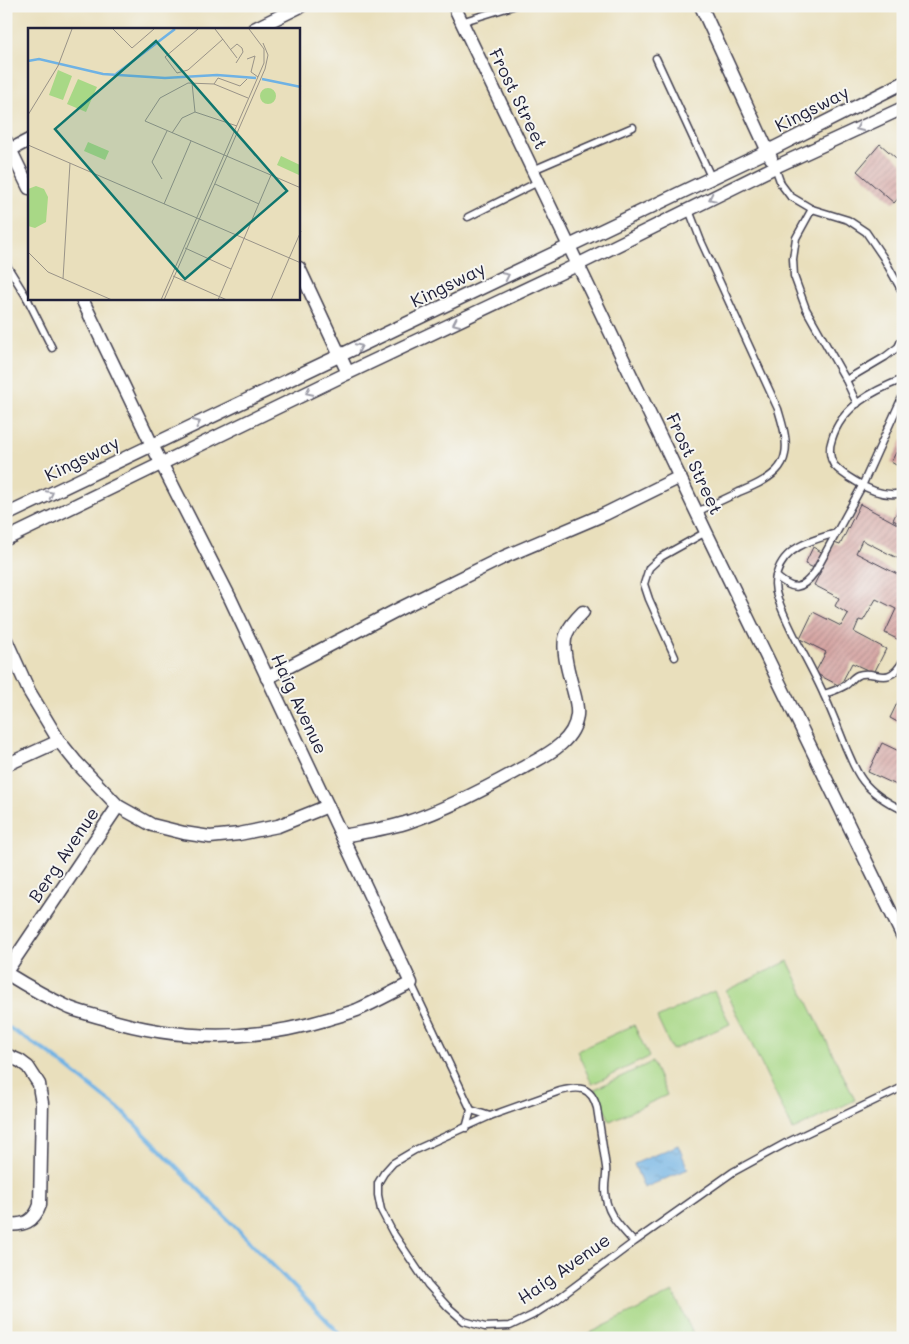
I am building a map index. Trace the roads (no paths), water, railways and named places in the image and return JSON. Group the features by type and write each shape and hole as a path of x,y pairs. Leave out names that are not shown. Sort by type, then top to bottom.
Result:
{"street":[{"path":"256,28 302,6"},
{"name":"Frost Street","path":"454,6 706,532 903,937"},
{"path":"701,6 775,167"},
{"name":"Kingsway","path":"6,515 768,151 903,83"},
{"name":"Kingsway","path":"6,539 348,373 579,264 775,167 903,108"},
{"path":"28,140 8,147 28,186"},
{"path":"300,270 348,373"},
{"name":"Haig Avenue","path":"82,300 152,445 230,598 411,983"},
{"path":"267,678 399,609 495,562 605,514 680,477"},
{"path":"342,836 403,823 434,812 491,785 561,745 574,728 578,712 566,657 564,638 570,627 583,612"},
{"path":"8,646 29,691 59,741 76,762 118,806 152,825 184,833 210,836 239,834 278,826 328,806"},
{"path":"6,765 59,741"},
{"name":"Berg Avenue","path":"6,973 118,806"},
{"path":"6,973 71,1008 118,1023 156,1032 205,1036 238,1036 286,1030 356,1010 411,983"},
{"path":"6,1055 28,1067 38,1084 40,1092 41,1162 40,1205 35,1217 26,1222 6,1224"}],"lane":[{"path":"461,22 513,6"},
{"path":"656,58 711,177"},
{"path":"468,217 536,176 633,127"},
{"path":"775,167 785,191 796,200 812,209 848,220 866,232 883,257 903,293"},
{"path":"812,209 796,238 793,260 794,276 806,309 846,380 857,404"},
{"path":"689,210 701,242 778,409 783,424 786,445 785,455 776,471 754,485 697,512"},
{"path":"6,264 28,298"},
{"path":"29,300 52,348"},
{"path":"846,380 885,357 898,347 903,337"},
{"path":"903,379 881,388 857,404 842,418 834,432 830,446 833,464 840,472 862,486 879,493 903,493"},
{"path":"776,576 789,586 796,588 808,582 862,486 903,395"},
{"path":"675,657 648,599 644,584 649,568 661,557 706,532"},
{"path":"836,533 797,546 784,559 776,576 777,598 824,694 854,768 863,782 874,793 903,810"},
{"path":"824,694 846,684 857,675 886,676 892,674 903,661"},
{"name":"Haig Avenue","path":"411,983 471,1110"},
{"name":"Haig Avenue","path":"634,1242 612,1216 606,1202 605,1186 607,1175 597,1108 593,1098 582,1088 570,1088 560,1091 490,1116 416,1150 393,1162 378,1183 381,1210 393,1232 428,1285 448,1308 464,1321 485,1328 510,1326 555,1302 634,1242 733,1172 786,1143 903,1087"},
{"path":"466,1128 471,1110 490,1116"}],"water":[{"path":"678,1145 688,1169 644,1188 634,1164"}],"waterway":[{"path":"6,1026 50,1054 123,1112 344,1338"},
{"path":"6,1337 17,1338"}]}
